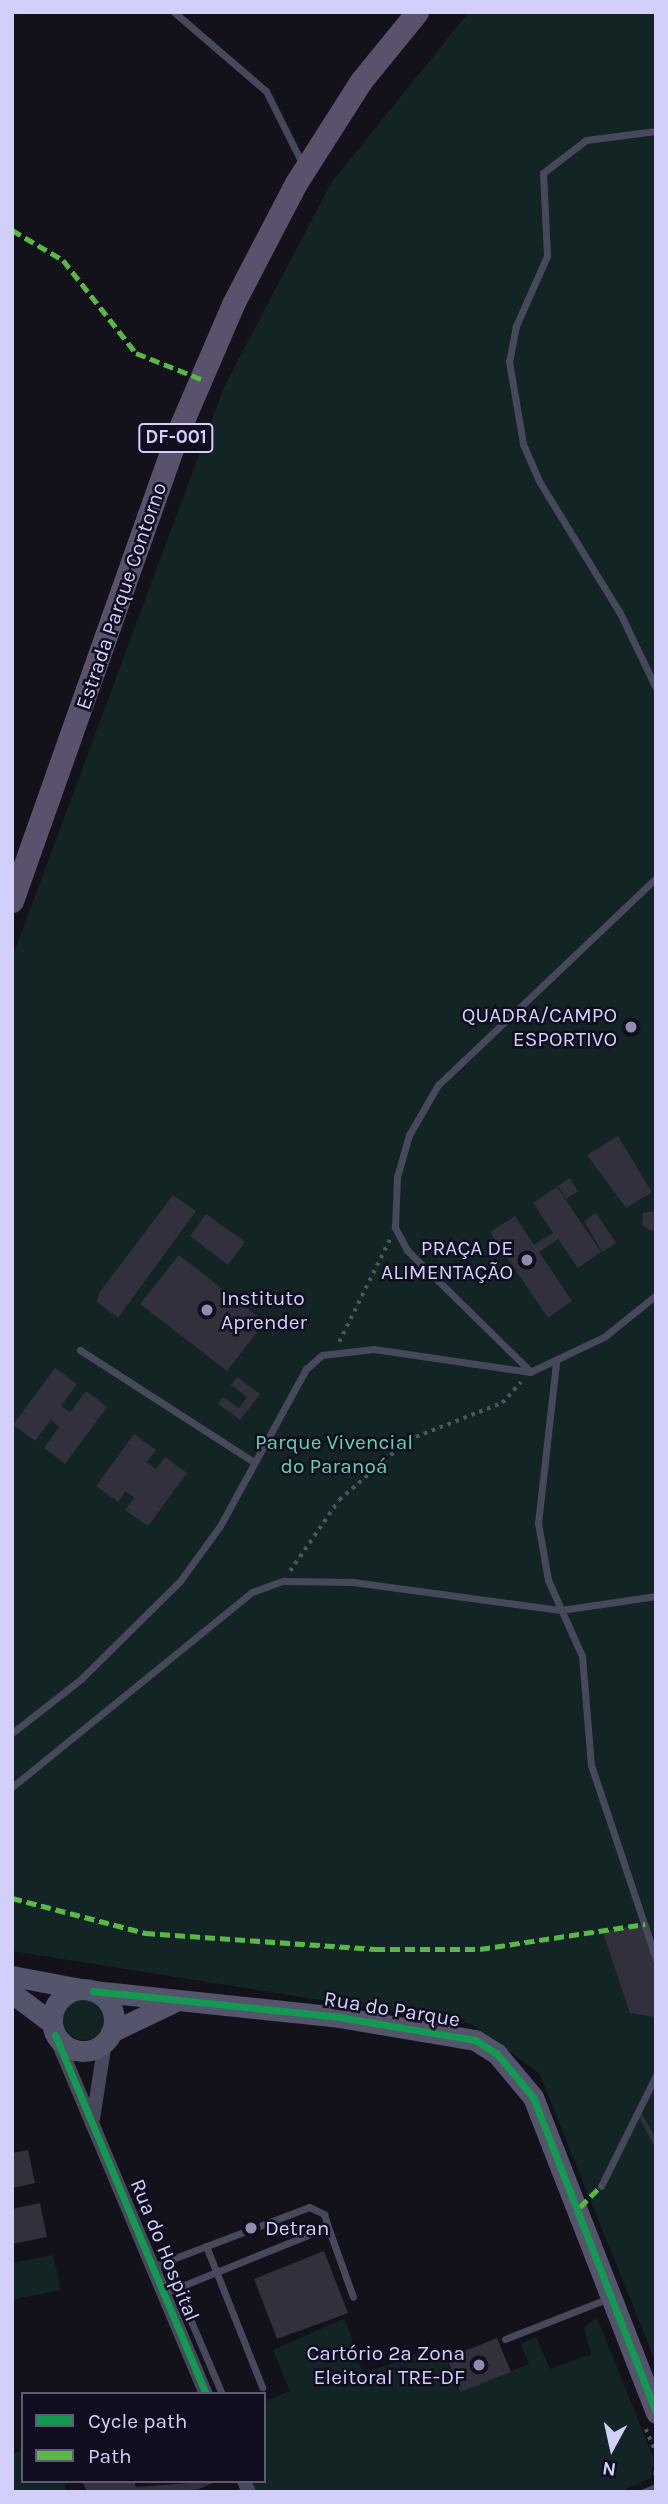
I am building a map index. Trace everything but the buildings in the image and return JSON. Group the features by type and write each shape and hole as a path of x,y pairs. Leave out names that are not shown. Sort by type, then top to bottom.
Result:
{"main road":[{"name":"Estrada Parque Contorno","path":"12,901 178,432 233,304 306,169 361,81 417,12"}],"street":[{"name":"Rua do Parque","path":"12,1976 87,1990 475,2039 498,2054 533,2097 656,2413"},
{"path":"53,2029 62,1996 87,1990 108,2003 108,2037 93,2119"},
{"path":"12,1993 78,2051 179,2000"},
{"name":"Rua do Hospital","path":"53,2029 77,2097 93,2119 154,2266 171,2291 205,2392"}],"lane":[{"path":"174,12 266,91 306,169"},
{"path":"656,131 586,140 543,173 547,256 516,326 509,361 523,444 539,481 620,613 656,688"},
{"path":"530,1372 407,1250 395,1227 393,1203 409,1135 438,1084 656,878"},
{"path":"12,1733 81,1679 180,1581 220,1525 252,1461 306,1368 335,1350 374,1349 530,1372 556,1363 604,1337 656,1295"},
{"path":"80,1350 252,1461"},
{"path":"556,1363 538,1524 561,1610 582,1657 591,1765 656,1959"},
{"path":"12,1787 252,1592 283,1581 353,1582 561,1610 656,1596"},
{"path":"601,2186 656,2075"},
{"path":"154,2266 309,2207 324,2214 352,2297"},
{"path":"221,2392 171,2291 328,2227"},
{"path":"206,2246 262,2387"},
{"path":"505,2339 612,2297"},
{"path":"644,2492 656,2487"}],"path":[{"path":"335,1350 395,1227"},
{"path":"283,1581 340,1500 408,1440 502,1403 530,1372"},
{"path":"656,2462 656,2477"}],"green space":[{"name":"Parque Vivencial do Paranoá","path":"469,12 656,12 656,2363 539,2073 471,2024 12,1951 12,958 224,387 331,183"},
{"path":"84,1998 99,2004 105,2019 99,2034 84,2040 69,2034 63,2019 69,2004"},
{"path":"53,2255 61,2290 12,2300 12,2263"},
{"path":"345,2318 363,2374 433,2348 446,2358 459,2392 529,2364 521,2344 536,2337 550,2369 591,2354 584,2327 597,2318 654,2459 651,2478 618,2492 255,2492 251,2483 266,2483 266,2401 290,2391 273,2350"},
{"path":"21,2452 21,2483 64,2483 66,2492 12,2492 12,2454"}],"marked path":[{"path":"12,230 63,260 136,353 201,379"},
{"path":"12,1898 145,1933 375,1949 480,1949 645,1924"},
{"path":"580,2207 601,2186"}],"cycle path":[{"path":"93,1991 339,2017 475,2040 497,2054 533,2097 656,2413"},
{"path":"55,2035 205,2392"}],"place":[{"name":"QUADRA/CAMPO ESPORTIVO","path":"631,1027"},
{"name":"PRAÇA DE ALIMENTAÇÃO","path":"527,1260"},
{"name":"Instituto Aprender","path":"207,1310"},
{"name":"Detran","path":"251,2228"},
{"name":"Cartório 2ª Zona Eleitoral TRE-DF","path":"479,2365"}]}
